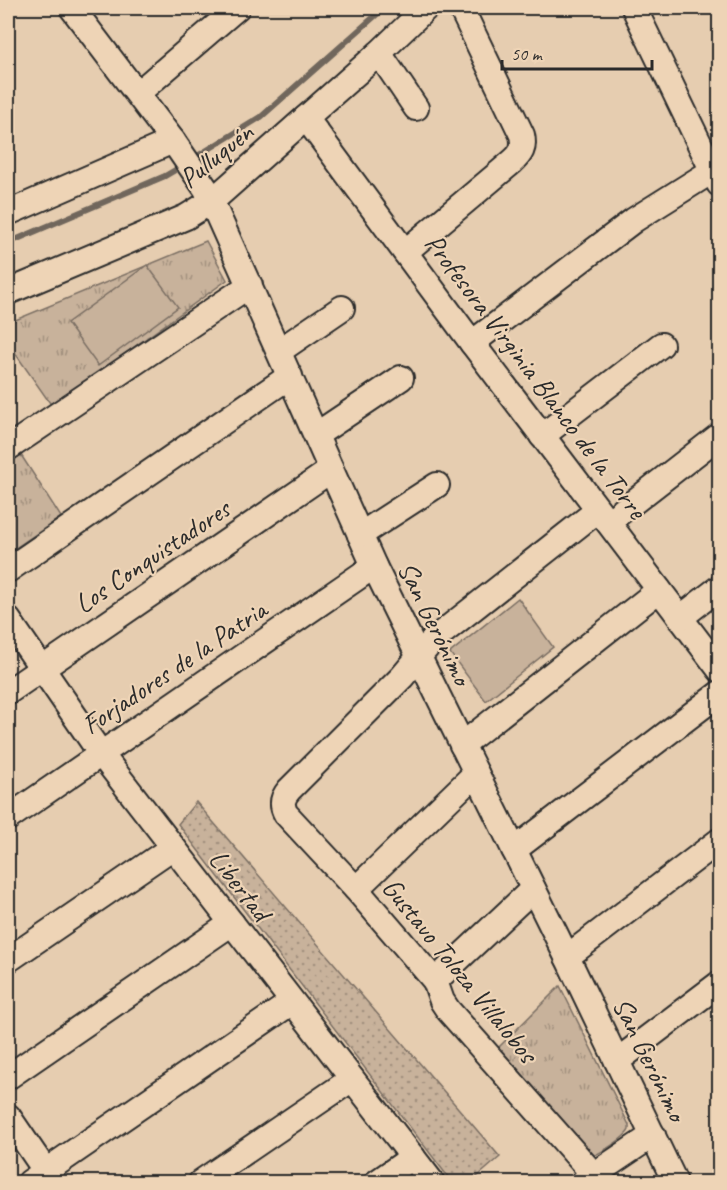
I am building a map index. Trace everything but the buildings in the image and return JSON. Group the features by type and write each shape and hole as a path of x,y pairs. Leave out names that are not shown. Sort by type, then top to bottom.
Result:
{"street":[{"name":"San Gerónimo","path":"72,8 176,145 213,201 374,566 675,1182"},
{"path":"138,93 237,8"},
{"name":"Pulluquén","path":"8,292 186,217 213,201 426,8"},
{"path":"405,252 512,162 523,149 522,135 461,8"},
{"path":"472,343 634,220 717,174 634,8"},
{"path":"379,53 416,108"},
{"name":"Profesora Virginia Blanco de la Torre","path":"306,118 472,343 720,670"},
{"path":"8,213 176,145"},
{"path":"11,439 249,285"},
{"path":"279,351 342,308"},
{"path":"542,436 661,345"},
{"path":"8,570 290,376"},
{"path":"316,435 400,378"},
{"path":"418,657 432,640 603,516 720,435"},
{"name":"Los Conquistadores","path":"8,692 331,470"},
{"path":"360,535 437,485"},
{"name":"Forjadores de la Patria","path":"8,818 374,566"},
{"path":"680,618 720,587"},
{"path":"462,745 659,590"},
{"name":"Libertad","path":"8,619 100,754 432,1182"},
{"name":"Gustavo Toloza Villalobos","path":"418,657 402,677 289,790 282,806 286,814 356,889 435,981 448,1010 589,1179"},
{"path":"514,850 720,693"},
{"path":"356,889 476,772"},
{"path":"567,957 720,840"},
{"path":"8,960 173,847"},
{"path":"435,981 533,889"},
{"path":"8,1077 231,923"},
{"path":"617,1061 720,982"},
{"path":"8,1116 43,1179 292,1002"},
{"path":"201,1182 352,1079"},
{"path":"589,1179 653,1135"},
{"path":"376,1182 413,1157"}],"green space":[{"path":"206,241 227,280 52,406 8,343 8,323"},
{"path":"147,265 178,307 98,366 67,323"},
{"path":"21,455 61,517 8,553 8,464"},
{"path":"518,598 553,647 486,701 450,653"},
{"path":"196,802 500,1157 471,1182 452,1182 178,824"},
{"path":"560,986 629,1125 629,1130 623,1137 593,1156 497,1049"}],"waterway":[{"path":"191,160 261,117 384,8"},
{"path":"8,243 165,176 182,166"}]}
